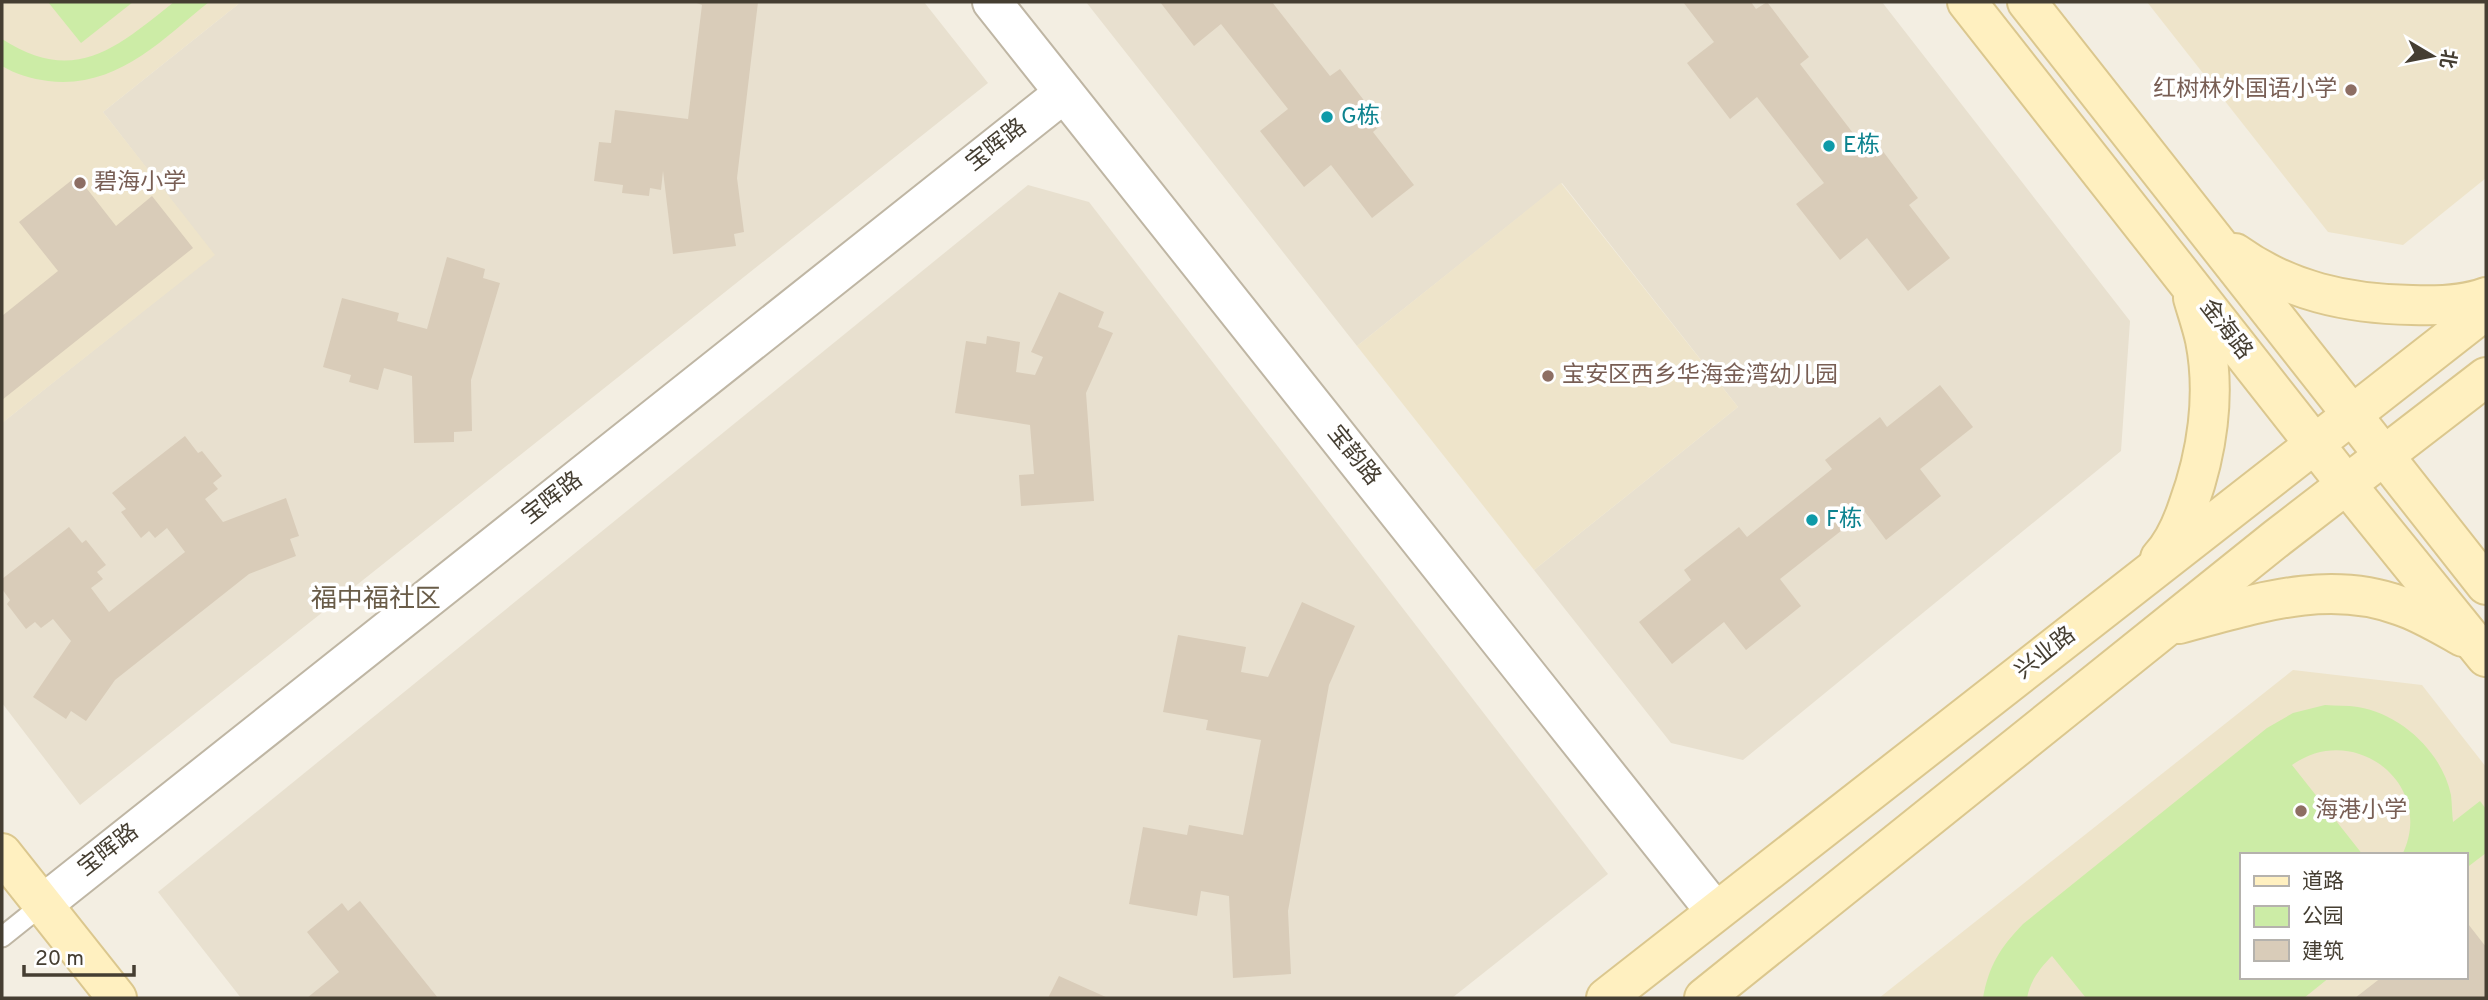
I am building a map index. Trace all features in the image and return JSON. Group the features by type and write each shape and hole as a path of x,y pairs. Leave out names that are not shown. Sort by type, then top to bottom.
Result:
{"main road":[{"name":"金海路","path":"1967,2 2346,484 2482,651"},
{"name":"金海路","path":"2027,2 2486,585"},
{"path":"2210,234 2252,265 2288,284 2324,296 2367,304 2430,306 2478,300 2486,296"},
{"path":"2136,585 2166,551 2183,518 2203,459 2209,389 2206,341 2190,286"},
{"name":"兴业路","path":"1605,998 2486,310"},
{"path":"1704,998 2346,484 2486,377"},
{"path":"2167,627 2295,596 2328,592 2368,596 2402,606 2482,651"},
{"path":"2,853 117,998"}],"street":[{"name":"宝韵路","path":"992,2 1715,911"},
{"name":"宝晖路","path":"42,905 1064,93"}],"lane":[{"path":"2,937 42,905"}],"shaded area":[{"name":"碧海小学","path":"2,2 241,2 103,112 215,255 2,423"},
{"path":"241,2 924,2 988,83 80,805 2,703 2,423 214,255 103,112"},
{"path":"1086,2 1882,2 2130,321 2121,451 1743,760 1671,743 1534,570 1738,407 1562,183 1357,346"},
{"name":"红树林外国语小学","path":"2147,2 2486,2 2486,178 2403,245 2328,232"},
{"name":"宝安区西乡华海金湾幼儿园","path":"1561,183 1738,407 1534,570 1357,346"},
{"path":"1028,185 1089,202 1608,874 1452,998 241,998 158,892"},
{"name":"海港小学","path":"2293,670 2422,685 2486,767 2486,998 1879,998"}],"green space":[{"path":"48,2 133,2 81,43"},
{"path":"174,2 209,2 136,59 95,78 73,82 48,81 24,76 2,66 2,39 28,53 52,60 73,60 94,55 113,46"},
{"path":"2325,705 2354,706 2374,711 2404,727 2417,737 2439,764 2451,795 2453,822 2480,801 2486,809 2486,853 2467,867 2467,853 2403,853 2410,829 2408,805 2399,784 2383,767 2363,755 2340,750 2316,753 2292,765 2361,853 2240,853 2240,979 2328,979 2304,998 2086,998 2052,956 2036,975 2027,998 1983,998 1997,958 2023,924 2267,728 2293,713"}],"building":[{"path":"694,2 758,2 737,178 744,232 734,234 736,246 673,254 663,171 661,190 650,188 649,196 622,193 623,185 594,181 599,142 611,143 615,110 688,119 702,5"},
{"name":"G栋","path":"1160,2 1272,2 1330,76 1340,69 1382,124 1373,132 1414,185 1372,218 1331,165 1304,187 1260,131 1288,109 1221,24 1194,46"},
{"name":"E栋","path":"1683,2 1751,2 1756,9 1767,2 1809,57 1800,64 1866,150 1876,142 1918,198 1909,205 1950,258 1908,291 1867,238 1840,260 1796,204 1824,183 1757,97 1730,119 1687,63 1714,42"},
{"path":"77,176 116,226 152,196 193,248 2,400 2,316 58,271 19,222"},
{"path":"447,257 485,269 483,278 500,283 471,380 472,431 454,432 454,442 414,443 412,376 384,368 378,390 349,382 351,375 323,367 342,298 399,313 397,321 427,329"},
{"path":"1059,292 1104,312 1098,327 1113,333 1086,393 1094,501 1021,506 1019,475 1034,474 1030,425 955,413 966,341 986,344 987,336 1020,342 1016,372 1035,375 1043,357 1031,352"},
{"name":"F栋","path":"1940,385 1973,427 1920,469 1941,496 1886,540 1865,512 1780,579 1801,606 1746,650 1724,622 1672,664 1639,622 1691,580 1684,570 1739,527 1747,537 1832,469 1825,460 1880,417 1887,427"},
{"path":"185,436 198,453 202,451 222,476 213,483 218,489 205,499 223,522 286,498 299,536 290,539 296,556 249,574 115,680 86,721 71,711 66,719 33,697 71,641 53,619 41,628 35,622 26,629 7,604 10,600 2,589 2,579 69,527 82,543 86,540 106,565 97,572 103,579 91,588 109,612 185,552 167,528 155,538 149,531 141,538 121,512 126,509 112,493"},
{"path":"1302,602 1355,626 1329,685 1288,911 1291,974 1233,978 1229,896 1201,891 1197,916 1129,904 1143,827 1187,835 1189,825 1243,835 1261,740 1206,730 1208,720 1163,712 1178,635 1246,647 1241,672 1268,677"},
{"path":"360,901 438,998 307,998 339,972 307,932 342,903 348,911"},
{"path":"2467,923 2486,947 2486,998 2355,998 2379,979 2467,979"},
{"path":"1059,976 1108,998 1048,998"}],"place":[{"name":"红树林外国语小学","path":"2351,90"},
{"name":"G栋","path":"1327,117"},
{"name":"E栋","path":"1829,146"},
{"name":"碧海小学","path":"80,183"},
{"name":"宝安区西乡华海金湾幼儿园","path":"1548,376"},
{"name":"F栋","path":"1812,520"},
{"name":"海港小学","path":"2301,811"}],"district":[{"name":"福中福社区","path":"376,600"}]}
